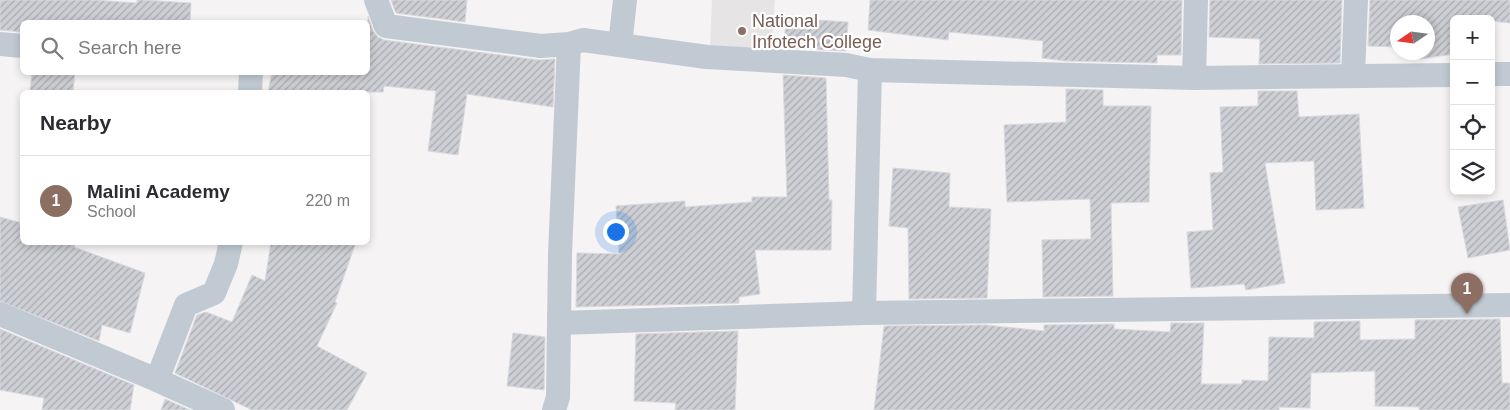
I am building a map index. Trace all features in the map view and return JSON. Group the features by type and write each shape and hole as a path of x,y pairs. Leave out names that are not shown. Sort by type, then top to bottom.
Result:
{"street":[{"path":"376,0 386,26 541,46 570,44 583,40 707,57 846,65 870,70 1194,78 1450,75"},
{"path":"620,45 626,0"},
{"path":"1194,78 1196,0"},
{"path":"1353,76 1356,0"},
{"path":"0,44 20,46"},
{"path":"554,410 558,397 570,44"},
{"path":"864,313 870,70"},
{"path":"1495,74 1510,74"},
{"path":"250,90 251,75"},
{"path":"157,380 186,304 214,293 226,264 230,245"},
{"path":"559,324 864,313 1510,305"},
{"path":"0,314 223,410"}],"shaded area":[{"name":"National Infotech College","path":"712,0 775,0 771,50 710,46"}],"building":[{"path":"0,0 94,0 137,3 137,0 143,0 191,3 190,20 20,20 20,32 0,30"},
{"path":"391,0 467,0 465,22 396,13"},
{"path":"870,0 1182,0 1181,55 1157,55 1157,63 1066,61 1042,58 1043,41 949,32 948,40 868,30"},
{"path":"1210,0 1342,0 1340,63 1259,64 1260,39 1209,37"},
{"path":"1370,0 1510,0 1510,23 1495,21 1495,15 1450,15 1450,55 1435,57 1435,15 1390,15 1390,47 1368,46"},
{"path":"786,18 848,22 846,51 784,48"},
{"path":"370,22 373,31 384,40 539,60 555,59 553,107 467,94 458,155 428,151 436,91 384,86 383,92 370,92 370,90 268,90 271,75 370,75"},
{"path":"32,75 75,75 73,90 30,90"},
{"path":"783,75 826,78 829,200 832,200 831,250 755,250 760,294 739,297 739,303 576,307 577,253 619,254 616,206 685,201 685,207 752,202 752,197 787,197"},
{"path":"1066,89 1103,90 1103,106 1151,106 1149,202 1111,203 1113,296 1043,297 1042,240 1091,239 1090,199 1007,202 1004,125 1066,122"},
{"path":"1258,91 1297,91 1299,117 1359,114 1364,208 1316,210 1314,161 1265,163 1285,283 1246,290 1244,284 1191,288 1187,232 1213,230 1210,173 1223,172 1220,107 1258,106"},
{"path":"893,168 950,173 949,207 991,209 987,298 909,299 908,228 889,226"},
{"path":"1503,200 1510,250 1468,258 1458,207"},
{"path":"0,217 20,222 20,245 75,245 74,247 145,273 130,333 102,325 99,341 0,301"},
{"path":"271,245 355,245 335,302 337,303 317,346 367,373 347,410 252,410 175,373 197,315 206,312 232,322 252,275 265,281"},
{"path":"1500,319 1502,383 1510,383 1510,410 1419,410 1419,407 1375,406 1375,371 1311,373 1310,408 1279,407 1279,410 874,410 884,326 986,325 1044,331 1044,325 1114,324 1114,329 1170,332 1171,323 1204,323 1201,384 1242,384 1242,380 1268,381 1269,337 1314,338 1314,322 1360,321 1360,340 1415,339 1415,320"},
{"path":"0,329 134,385 130,410 42,410 44,398 0,390"},
{"path":"738,331 735,410 675,410 676,403 634,401 636,334"},
{"path":"513,333 545,337 544,390 507,386"},
{"path":"165,399 190,410 161,410"}],"place":[{"name":"National Infotech College","path":"742,31"},
{"name":"Malini Academy","path":"1467,314"}]}
